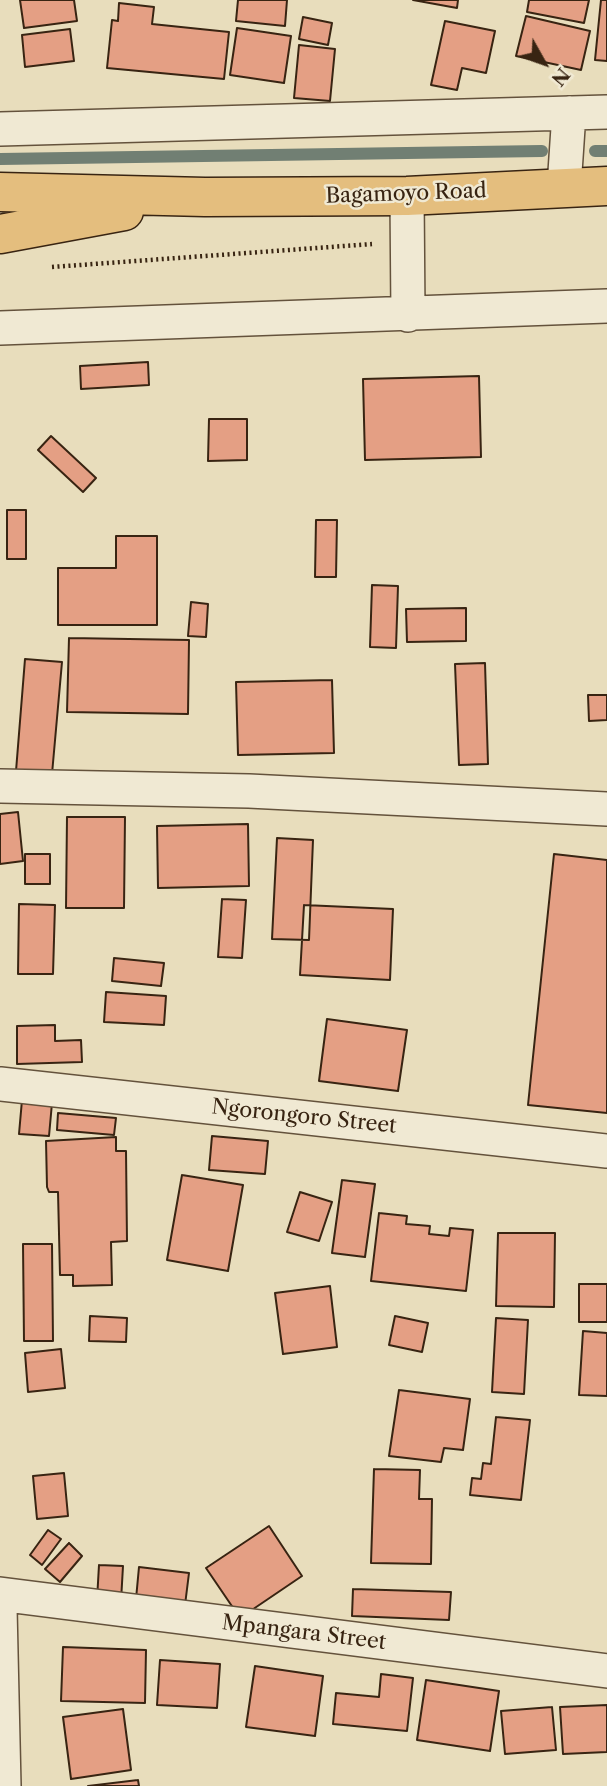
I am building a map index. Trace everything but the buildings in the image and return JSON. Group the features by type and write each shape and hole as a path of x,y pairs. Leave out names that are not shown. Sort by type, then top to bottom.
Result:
{"highway":[{"name":"Bagamoyo Road","path":"0,192 205,197 407,196 607,186"},
{"name":"Bagamoyo Road","path":"0,234 205,197"}],"street":[{"path":"0,129 607,112"},
{"path":"564,187 569,113"},
{"path":"407,196 408,315"},
{"path":"0,328 607,306"},
{"path":"0,786 249,791 607,809"},
{"name":"Ngorongoro Street","path":"0,1084 607,1151"},
{"name":"Mpangara Street","path":"0,1594 607,1671"},
{"path":"0,1608 4,1786"}],"path":[{"path":"41,268 407,242"}],"waterway":[{"path":"0,159 542,151"},
{"path":"595,151 607,151"}]}
